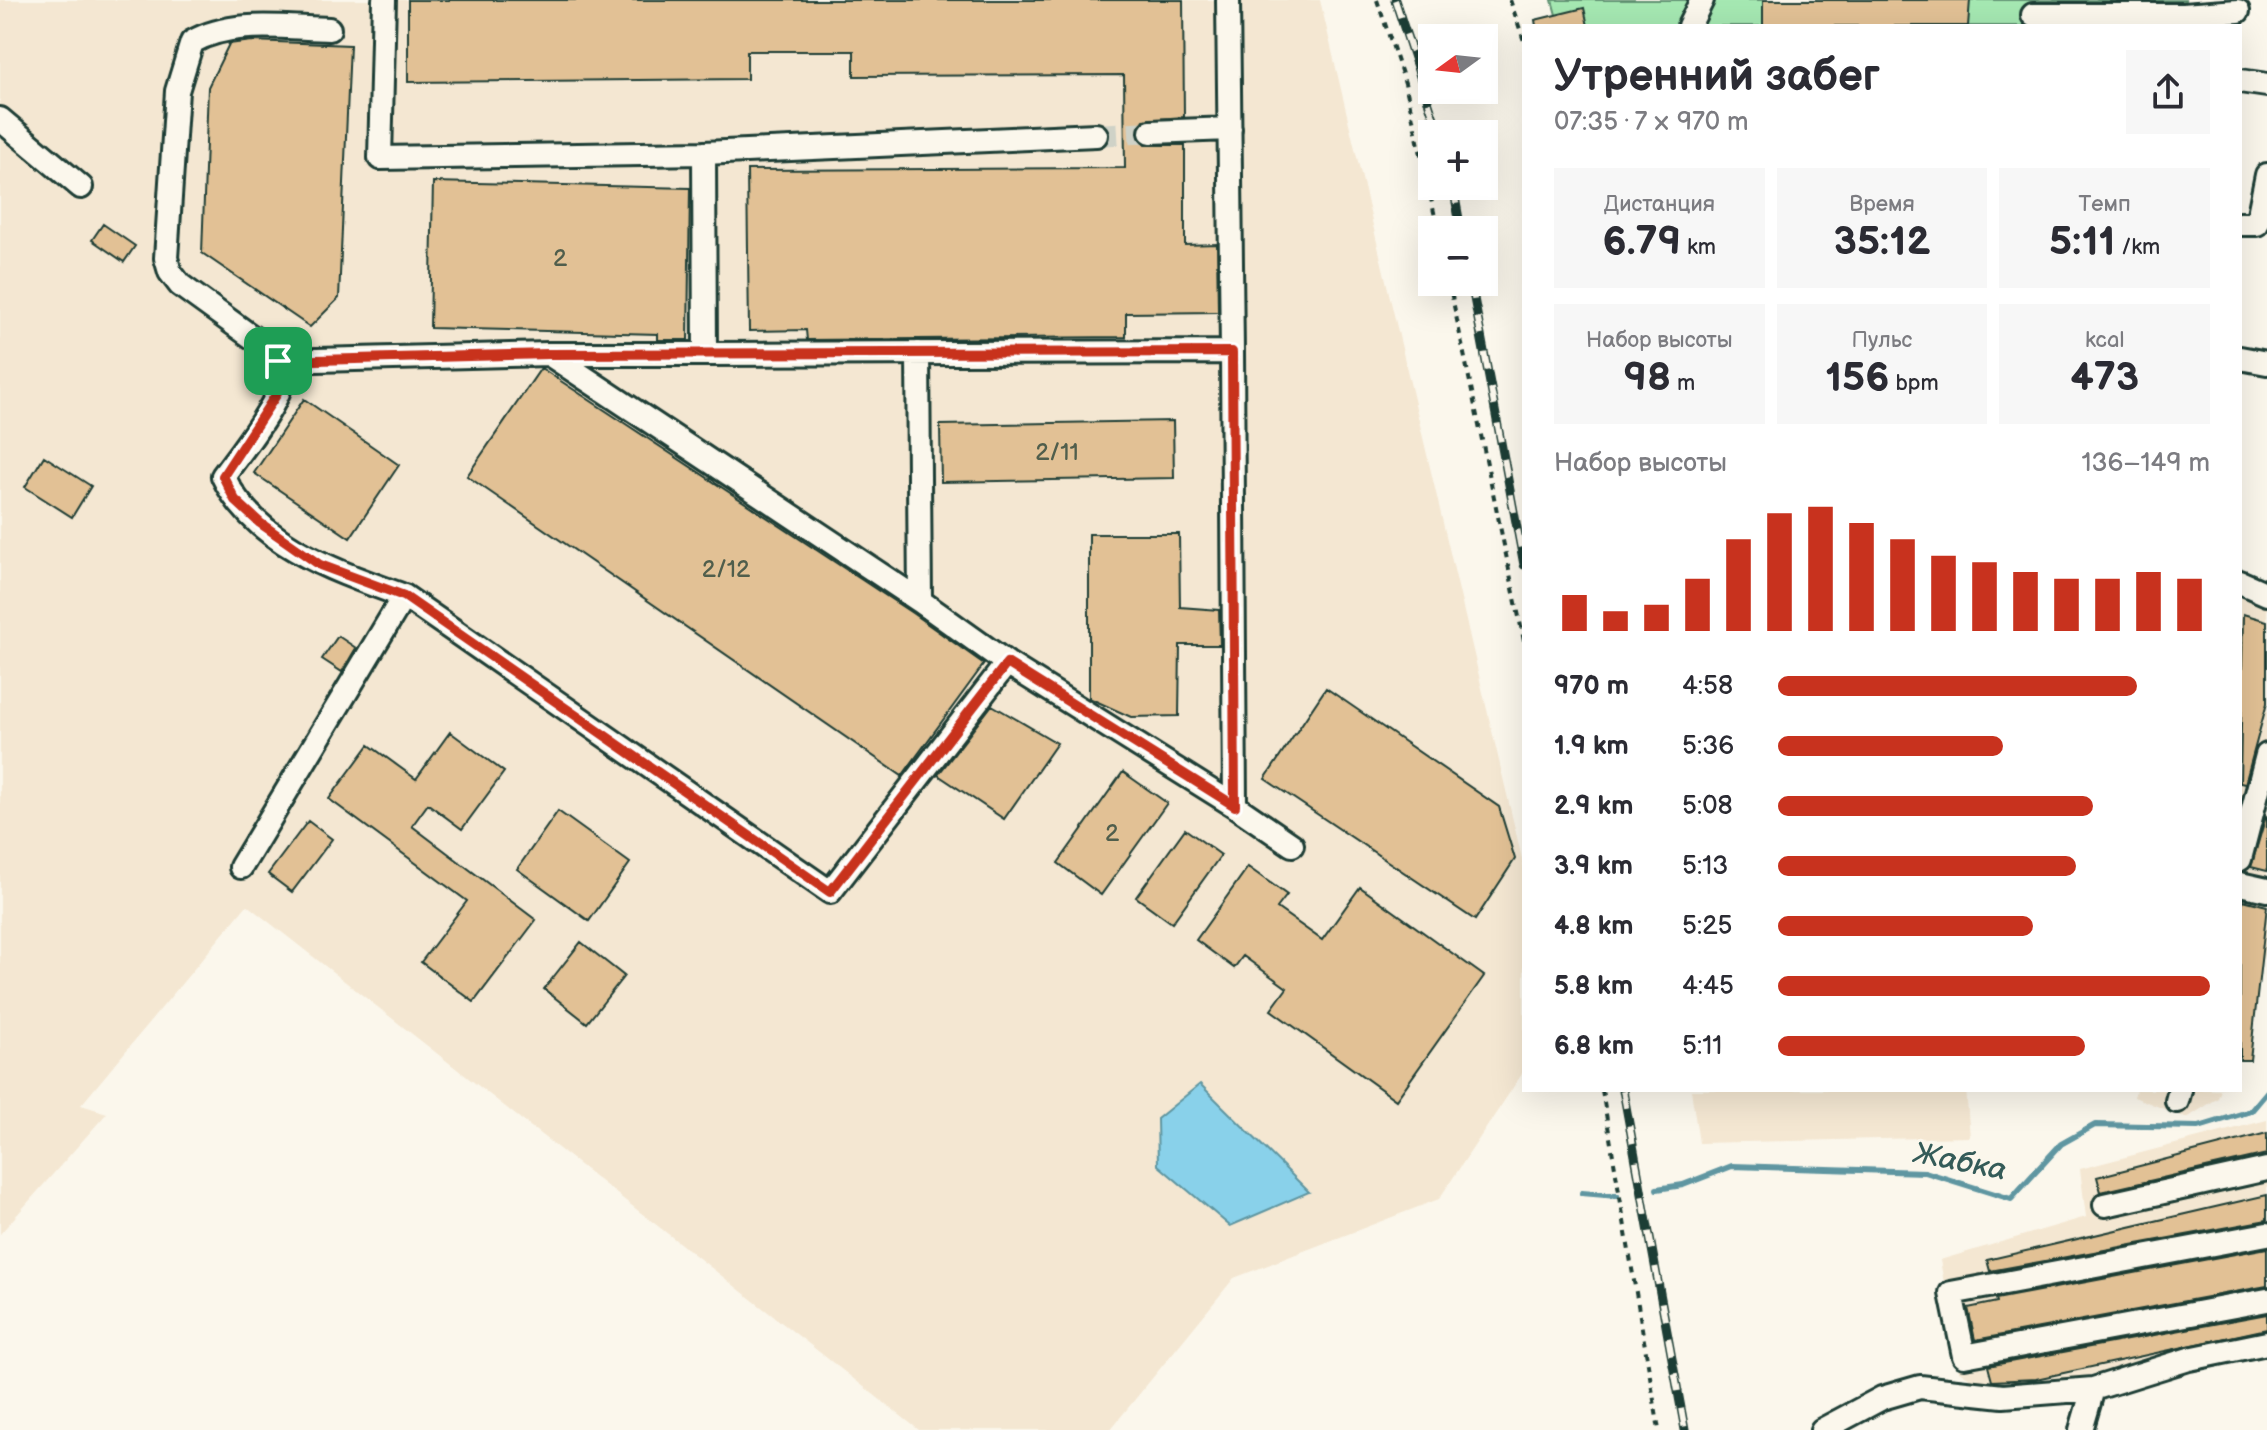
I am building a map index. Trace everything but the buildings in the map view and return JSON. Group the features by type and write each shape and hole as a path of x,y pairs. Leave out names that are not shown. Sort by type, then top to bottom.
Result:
{"street":[{"path":"384,0 380,158 704,153 1096,135"},
{"path":"1228,0 1235,806"},
{"path":"1690,24 1702,0"},
{"path":"2031,14 2183,15 2237,12"},
{"path":"329,29 238,27 208,32 192,42 177,91 166,258 170,272 180,285 267,348 278,361 282,378 276,395 223,476 235,500 260,523 320,565 404,596 830,892 1007,663"},
{"path":"2242,81 2267,85"},
{"path":"0,119 81,187"},
{"path":"1151,132 1230,129"},
{"path":"704,153 705,354"},
{"path":"2242,224 2257,224 2267,175"},
{"path":"278,361 549,354 1232,352"},
{"path":"918,353 920,601"},
{"path":"549,354 920,601 1007,663 1292,845"},
{"path":"2242,358 2267,363"},
{"path":"2242,583 2267,594"},
{"path":"241,867 404,596"},
{"path":"2242,854 2261,804 2267,755"},
{"path":"2242,884 2267,890"},
{"path":"2105,1205 2267,1169"},
{"path":"2267,1234 1951,1293 1964,1356 2267,1300"},
{"path":"1822,1430 1882,1398 1920,1387 2003,1396 2093,1389 2189,1359 2267,1343"},
{"path":"2081,1430 2093,1389"}],"path":[{"path":"1377,0 1405,83 1435,216"},
{"path":"1510,0 1522,35"},
{"path":"1452,296 1522,631"},
{"path":"1602,1092 1659,1430"}],"shaded area":[{"path":"0,0 1320,0 1522,858 1522,1074 1439,1199 1234,1278 1110,1430 919,1430 247,905 81,1105 107,1113 0,1234"},
{"path":"2242,578 2267,584 2267,945 2242,1023"},
{"path":"1691,1092 1966,1092 1970,1137 1699,1143"},
{"path":"2135,1092 2220,1092 2218,1098 2187,1118 2134,1097"},
{"path":"2267,1120 2267,1340 1994,1394 1959,1371 1940,1260 2086,1217 2080,1169"}],"green space":[{"path":"1552,0 2185,0 2180,24 1558,24"}],"water":[{"path":"1200,1084 1309,1192 1230,1226 1158,1165 1157,1119"}],"waterway":[{"name":"Жабка","path":"1657,1189 1683,1185 1732,1166 1925,1172 2011,1199 2061,1144 2095,1125 2199,1127 2251,1111 2267,1092"},
{"name":"Жабка","path":"1582,1193 1617,1196"}],"tunnel":[{"path":"1096,135 1151,132"}],"railway":[{"path":"1395,0 1434,120"},
{"path":"1456,200 1458,216"},
{"path":"1474,296 1522,554"},
{"path":"1623,1092 1685,1430"}],"route":[{"path":"1232,352 1235,806 1007,663 830,892 404,596 320,565 260,523 235,500 223,476 276,395 282,378 278,361 549,354 1232,352"}]}
